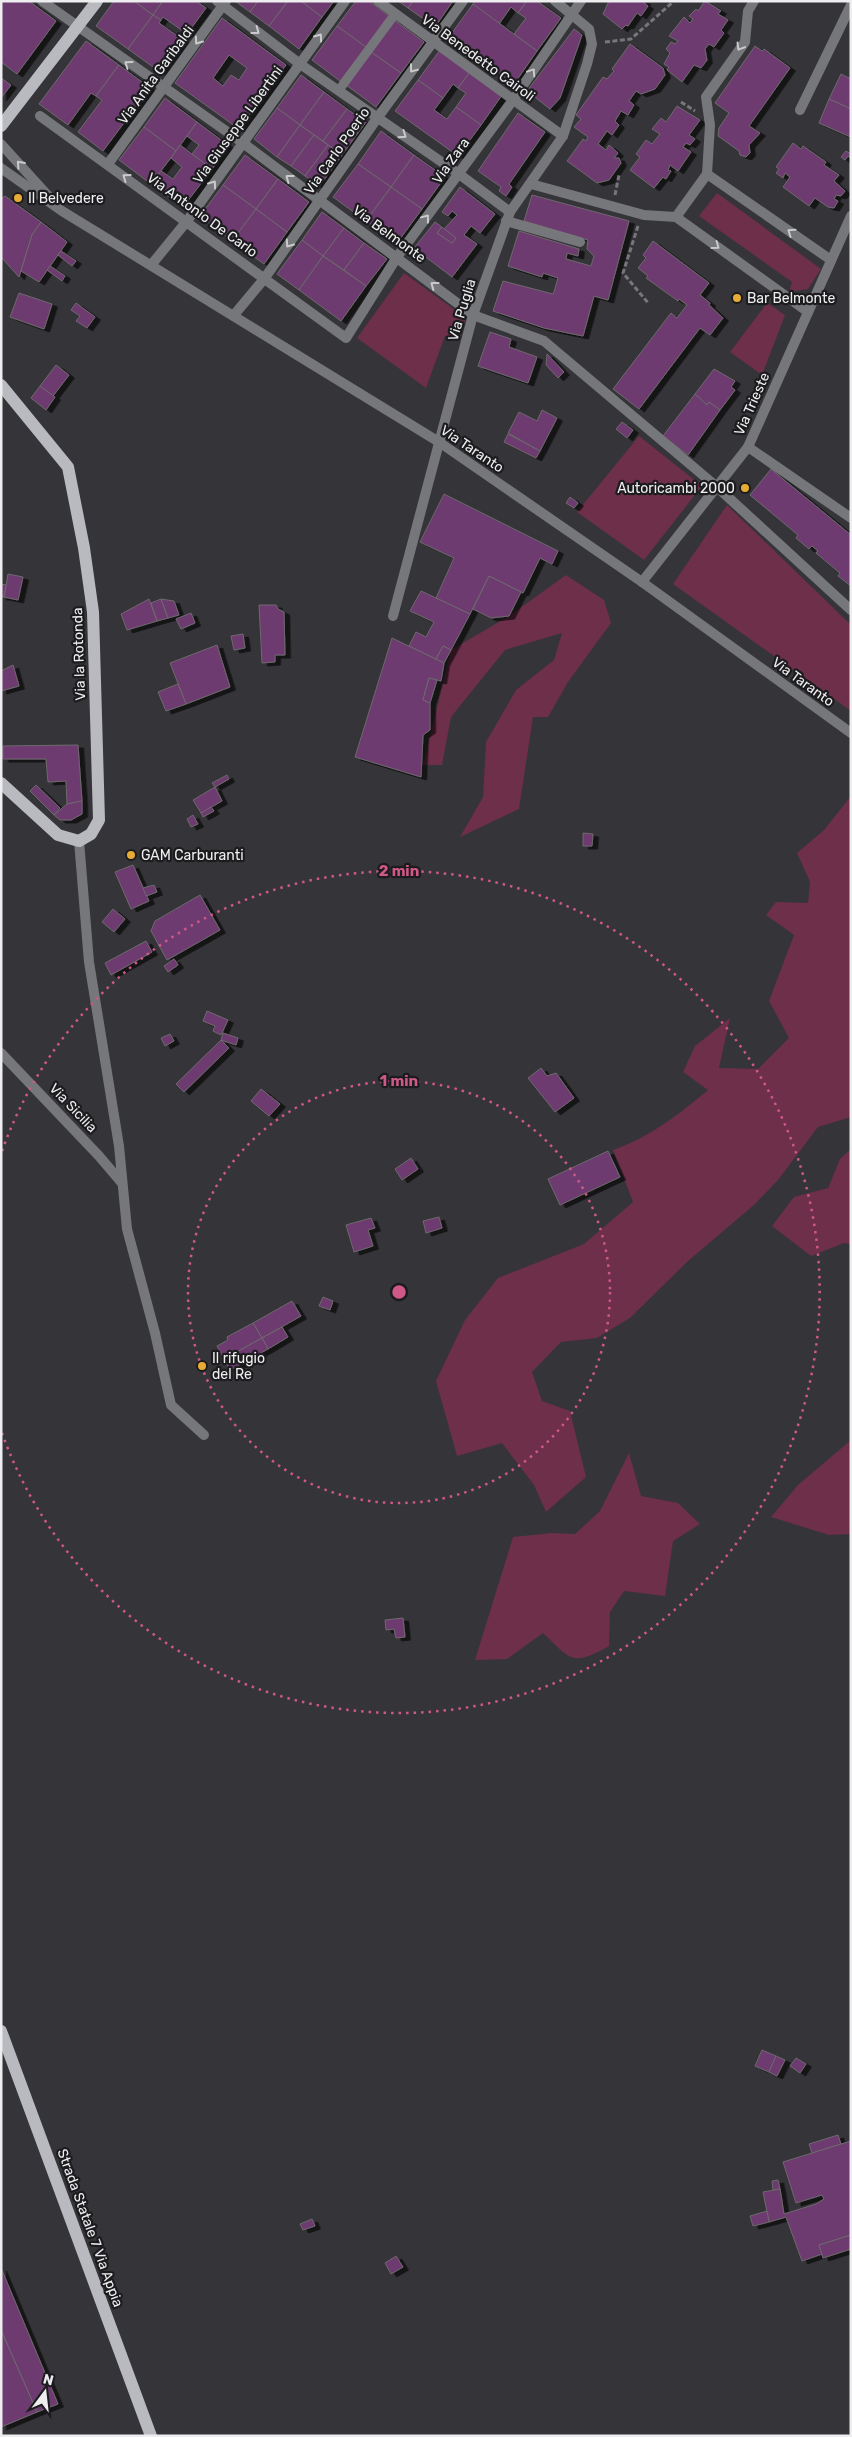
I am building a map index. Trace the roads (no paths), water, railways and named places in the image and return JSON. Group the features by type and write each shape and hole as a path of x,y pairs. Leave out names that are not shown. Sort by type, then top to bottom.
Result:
{"main road":[{"path":"1,126 97,1"},
{"name":"Via la Rotonda","path":"1,385 68,467 84,548 93,612 98,820 91,834 79,841"},
{"path":"1,783 58,835 79,841"},
{"name":"Strada Statale 7 Via Appia","path":"1,2031 151,2436"}],"street":[{"name":"Via Belmonte","path":"42,1 243,143 473,315 544,341 716,487 851,610"},
{"name":"Via Giuseppe Libertini","path":"152,264 187,220 345,1"},
{"name":"Via Benedetto Cairoli","path":"378,1 563,136"},
{"name":"Via Carlo Poerio","path":"234,315 264,279 378,117 463,1"},
{"path":"556,1 572,13"},
{"name":"Via Zara","path":"346,338 397,257 513,100 581,1"},
{"path":"676,217 707,174 710,125 706,97 745,42 748,11 754,1"},
{"path":"222,3 300,64 459,174 508,216 580,242"},
{"name":"Via Anita Garibaldi","path":"108,164 222,3"},
{"path":"800,110 851,5"},
{"name":"Via Puglia","path":"393,616 473,315 508,216 563,136 592,44 589,29 572,13"},
{"name":"Via Antonio De Carlo","path":"40,116 187,220 346,338"},
{"name":"Via Taranto","path":"1,144 62,211"},
{"name":"Via Taranto","path":"1,168 62,211 152,264 439,442 642,582 851,733"},
{"path":"707,174 830,260"},
{"path":"531,184 644,215 676,217 808,312"},
{"name":"Via Trieste","path":"642,582 748,447 830,260 851,217"},
{"path":"748,447 851,518"},
{"path":"79,841 89,962 119,1146 127,1229 155,1333 171,1405 204,1435"},
{"name":"Via Sicilia","path":"1,1053 99,1156 122,1184"}],"lane":[{"path":"339,90 395,14"}],"place":[{"name":"Il Belvedere","path":"18,198"},
{"name":"Bar Belmonte","path":"737,298"},
{"name":"Autoricambi 2000","path":"745,488"},
{"name":"GAM Carburanti","path":"131,855"},
{"name":"Il rifugio del Re","path":"202,1366"}]}
